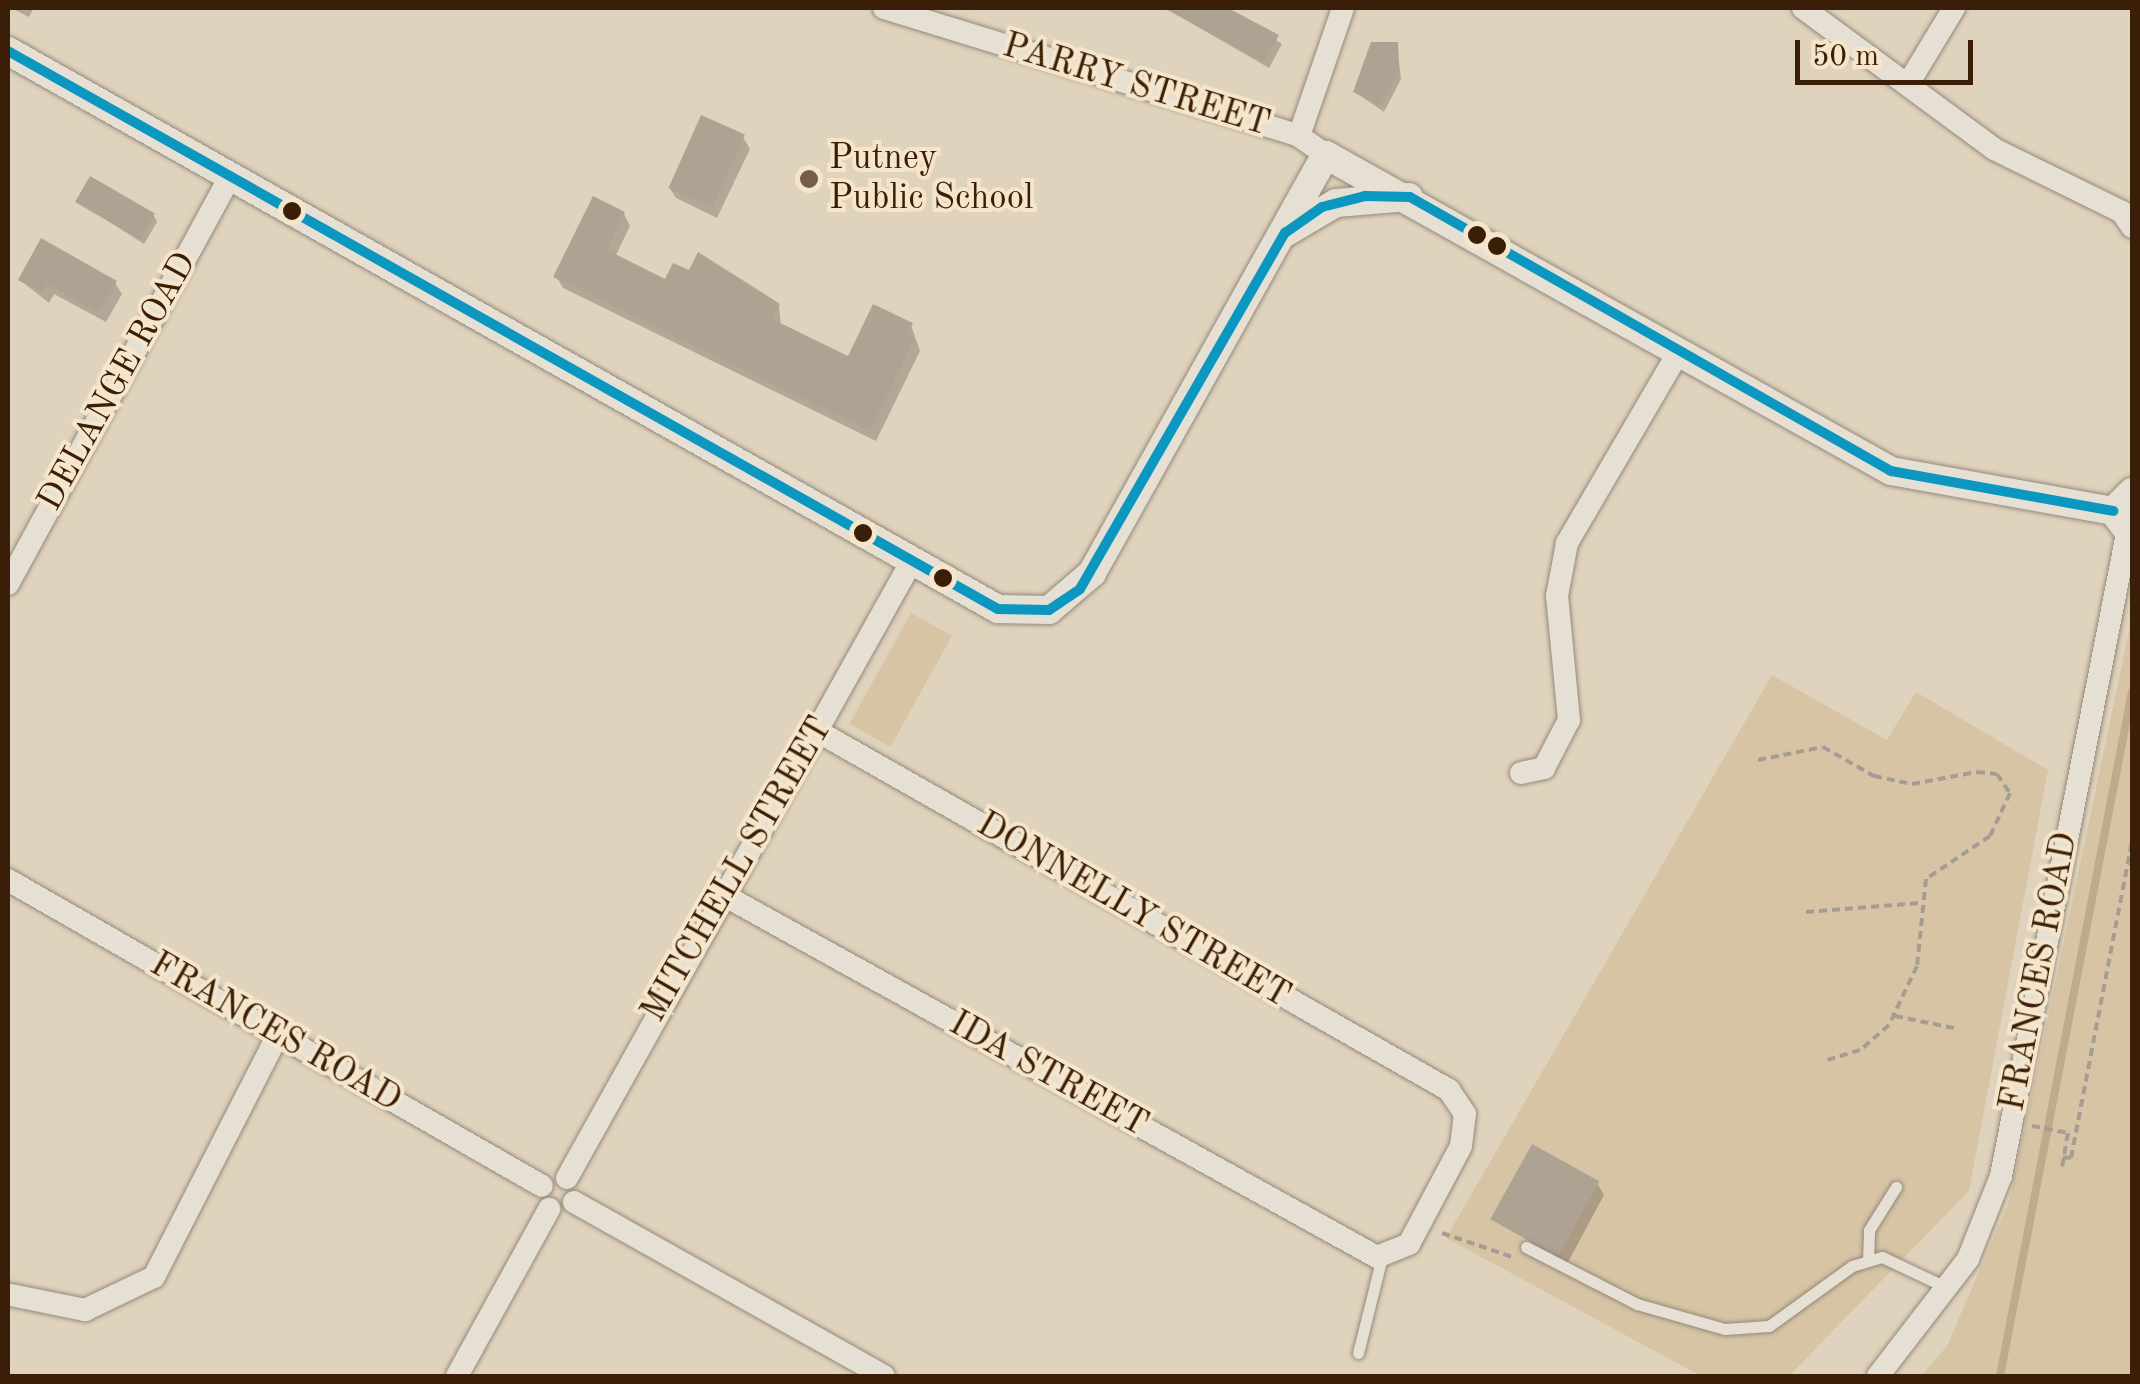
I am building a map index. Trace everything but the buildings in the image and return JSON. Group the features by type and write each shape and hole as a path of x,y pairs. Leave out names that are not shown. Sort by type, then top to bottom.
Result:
{"street":[{"name":"PARRY STREET","path":"884,8 1299,136 1326,155"},
{"path":"1299,136 1343,8"},
{"path":"1803,8 1994,149 2122,212 2132,227"},
{"path":"1908,84 1954,8"},
{"path":"8,51 228,180 910,564 998,609 1050,610 1080,589 1326,155 1410,196 1891,471 2126,518"},
{"name":"DELANGE ROAD","path":"8,584 228,180"},
{"path":"1285,233 1336,203 1410,196"},
{"path":"1521,773 1544,768 1564,744 1569,720 1558,596 1566,544 1679,351"},
{"name":"FRANCES ROAD","path":"1878,1376 1950,1289 2000,1176 2126,518"},
{"name":"MITCHELL STREET","path":"567,1178 720,892 817,731 910,564"},
{"name":"DONNELLY STREET","path":"817,731 1449,1090 1465,1114 1460,1146 1409,1244 1379,1257"},
{"name":"FRANCES ROAD","path":"8,880 542,1186"},
{"name":"IDA STREET","path":"720,892 1379,1257"},
{"path":"11,1295 85,1310 154,1278 278,1035"},
{"path":"549,1210 542,1186 567,1178 574,1202 884,1376"},
{"path":"457,1376 549,1210 574,1202"}],"lane":[{"path":"1868,1261 1869,1230 1896,1187"},
{"path":"1526,1248 1637,1304 1724,1329 1768,1326 1868,1261 1911,1265 1950,1289"},
{"path":"1358,1354 1379,1257"}],"path":[{"path":"1758,760 1823,747 1874,776 1912,784 1997,774 2010,793 2004,818 1926,878 1920,902 1917,966 1894,1016 1860,1050 1828,1060"},
{"path":"2063,1157 2071,1158 2132,842"},
{"path":"1806,912 1920,902"},
{"path":"1894,1016 1959,1029"},
{"path":"2032,1126 2068,1132 2062,1166"},
{"path":"1446,1235 1510,1262"}],"shaded area":[{"path":"911,613 952,636 891,747 849,724"},
{"path":"2132,617 2132,1376 1921,1376 1947,1346 2009,1202"},
{"path":"1772,675 1887,740 1916,692 2048,770 1969,1191 1789,1376 1701,1376 1446,1238"}],"waterway":[{"path":"2000,1376 2132,692"}],"transit line":[{"path":"8,51 998,609 1049,610 1080,589 1285,233 1322,207 1365,196 1410,197 1891,471 2113,511"}],"place":[{"name":"Putney Public School","path":"809,179"}]}
